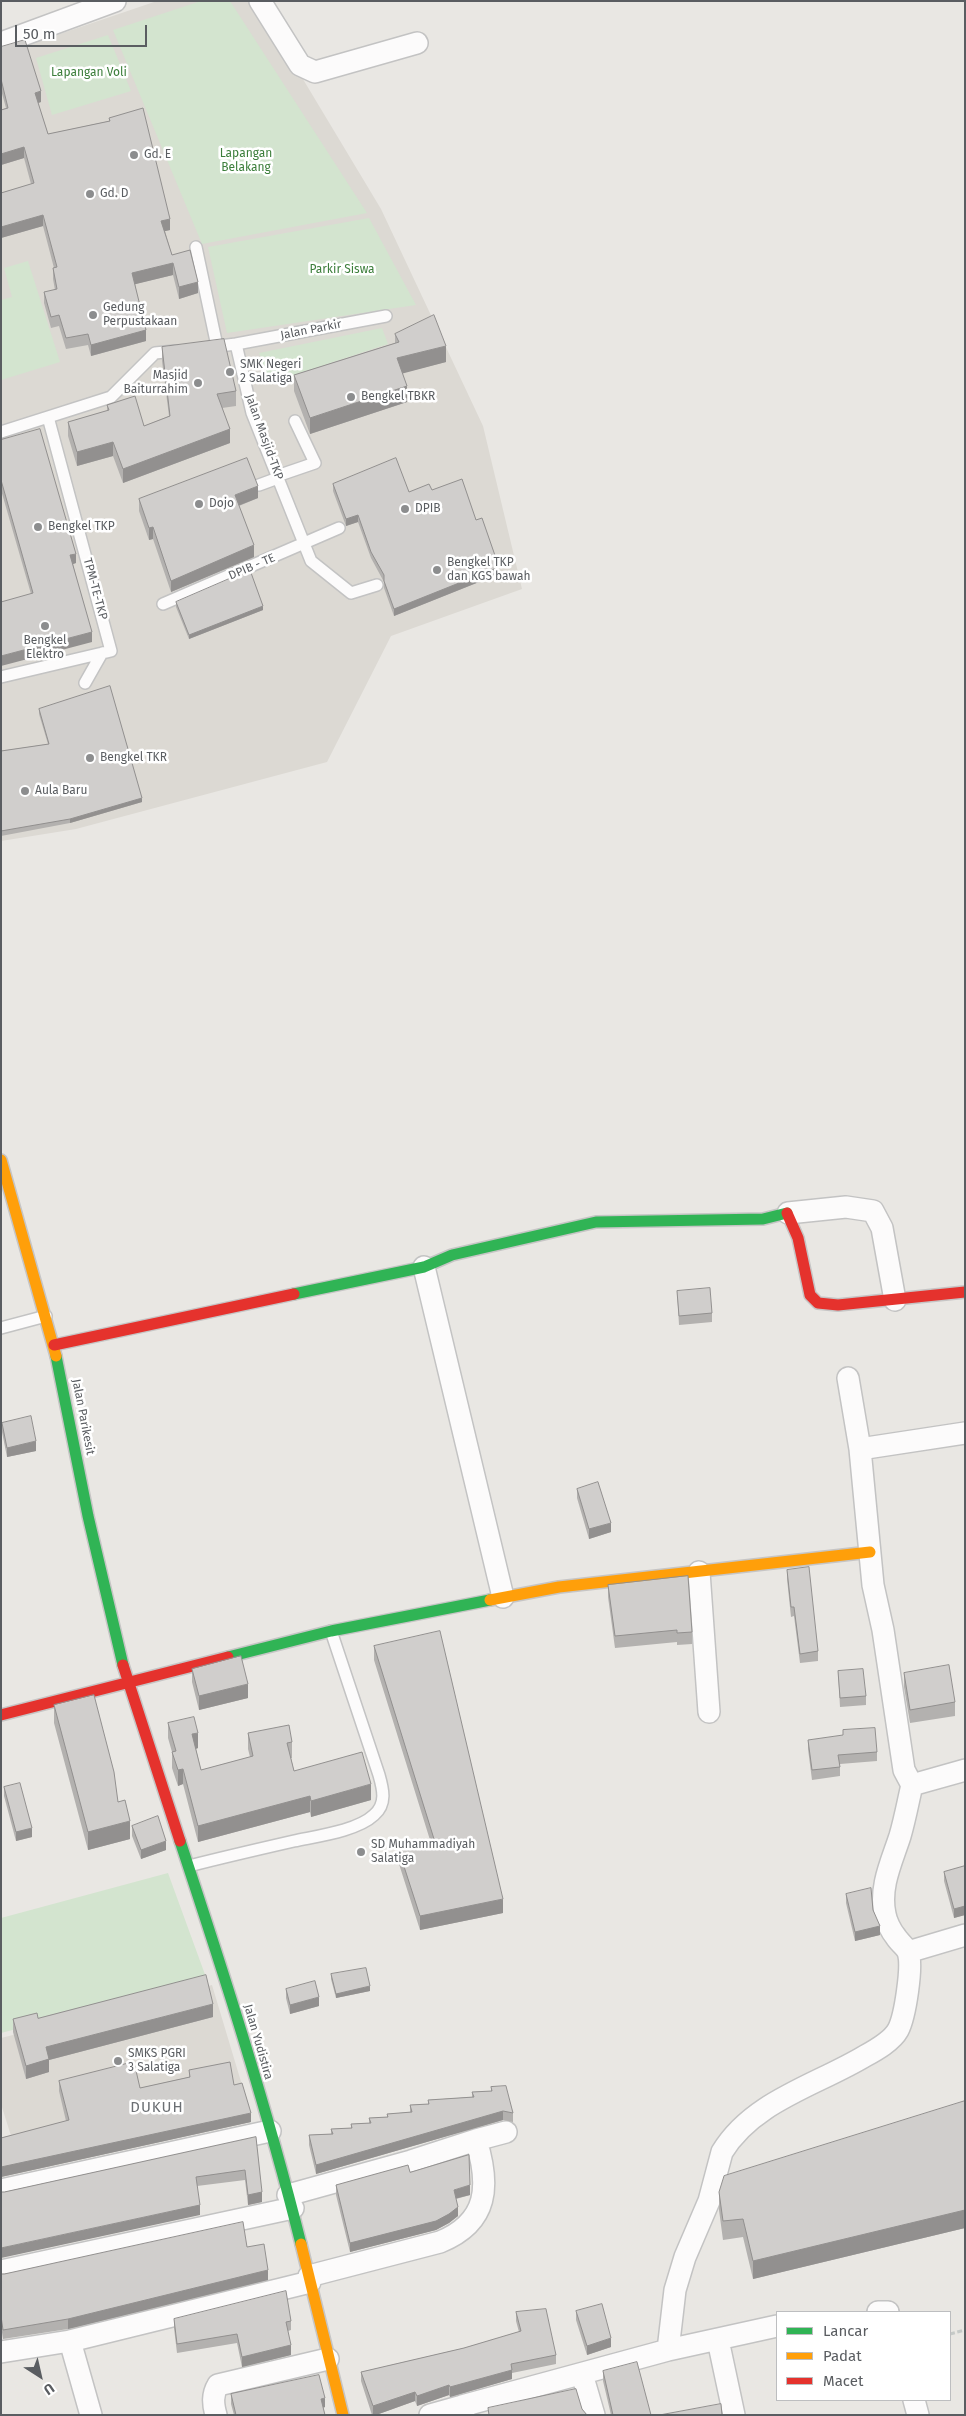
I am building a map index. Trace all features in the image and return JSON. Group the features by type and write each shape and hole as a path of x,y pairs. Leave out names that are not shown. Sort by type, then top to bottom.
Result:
{"street":[{"path":"1,43 114,1"},
{"path":"260,1 300,65 314,72 417,43"},
{"name":"Jalan Parikesit","path":"1,1160 54,1345 88,1516 127,1683"},
{"path":"54,1345 424,1267 452,1255 596,1222 763,1219 788,1213 846,1207 873,1211 882,1228 895,1300"},
{"path":"788,1213 798,1238 807,1287 810,1295 818,1303 838,1305 965,1292"},
{"path":"424,1267 503,1597"},
{"path":"668,2350 673,2300 680,2272 703,2218 719,2161 729,2142 754,2117 778,2101 879,2048 897,2032 904,2016 908,1987 908,1952 894,1935 885,1915 883,1896 886,1878 906,1814 912,1785 904,1770 889,1668 873,1585 860,1449 848,1378"},
{"path":"860,1449 965,1433"},
{"path":"1,1715 331,1631 503,1597 559,1587 870,1552"},
{"path":"699,1572 709,1712"},
{"name":"Jalan Yudistira","path":"127,1683 214,1943 270,2130 291,2202 343,2415"},
{"path":"912,1785 965,1770"},
{"path":"908,1952 965,1936"},
{"path":"1,2190 270,2130"},
{"path":"1,2271 291,2202 411,2161 506,2132"},
{"path":"1,2352 70,2341 309,2279 440,2242 460,2232 472,2219 482,2201 485,2179 476,2140"},
{"path":"430,2415 463,2410 668,2350 776,2326"},
{"path":"718,2340 734,2415"},
{"path":"70,2341 91,2415"},
{"path":"216,2415 213,2403 214,2391 218,2385 328,2359"},
{"path":"582,2374 594,2415"},
{"path":"914,2401 918,2415"}],"lane":[{"path":"196,247 217,346"},
{"name":"Jalan Parkir","path":"236,344 386,316"},
{"path":"1,432 111,398 155,353 236,344"},
{"name":"Jalan Masjid-TKP","path":"236,344 252,414 311,562 351,593 377,584"},
{"name":"TPM-TE-TKP","path":"48,417 111,651 102,653"},
{"path":"259,486 315,463 295,421"},
{"name":"DPIB - TE","path":"164,604 339,528"},
{"path":"1,677 102,653"},
{"path":"85,683 102,653"},
{"path":"1,1328 46,1316"},
{"path":"188,1866 330,1833 360,1823 375,1814 382,1804 384,1792 379,1775 331,1631"}],"path":[{"path":"951,2334 965,2330"}],"shaded area":[{"name":"SMK Negeri 2 Salatiga","path":"157,1 256,1 381,209 483,426 522,589 391,636 327,762 76,829 1,841 1,54"},
{"name":"SMKS PGRI 3 Salatiga","path":"212,1985 242,2085 12,2139 1,2104 1,2038"}],"green space":[{"name":"Lapangan Belakang","path":"201,1 230,1 367,213 202,244 113,30"},
{"name":"Lapangan Voli","path":"108,35 131,91 52,115 36,58"},
{"name":"Parkir Siswa","path":"369,218 416,305 227,333 208,247"},
{"path":"28,261 60,362 1,380 1,300 12,297 4,268"},
{"path":"382,328 388,344 270,383 259,353"},
{"path":"168,1873 207,1980 1,2033 1,1918"}],"building":[{"path":"25,40 41,91 35,93 48,134 110,121 109,118 143,108 170,219 161,221 172,255 190,250 198,282 179,287 173,263 132,273 146,330 91,345 88,334 66,338 59,315 51,317 44,292 57,289 53,268 57,267 43,215 1,227 1,193 34,183 24,147 1,154 1,110 8,108 1,79 1,47"},
{"path":"434,315 446,346 397,358 407,386 310,418 294,375 399,342 395,334"},
{"path":"224,339 236,391 217,394 230,429 123,469 113,442 77,452 68,422 109,410 107,405 135,396 144,426 170,416 162,347"},
{"path":"40,429 76,554 70,555 92,632 1,656 1,602 33,593 1,480 1,440"},
{"path":"247,458 258,486 235,495 254,545 171,581 153,527 149,528 139,499"},
{"path":"396,458 409,492 429,484 432,490 462,479 476,520 482,518 499,567 394,609 384,581 384,575 371,552 358,515 346,519 333,484"},
{"path":"250,570 263,606 189,635 176,602"},
{"name":"Bengkel TKR","path":"110,686 142,798 70,819 1,831 1,751 49,744 39,709"},
{"path":"710,1288 712,1313 679,1316 677,1291"},
{"path":"31,1416 36,1441 7,1448 2,1423"},
{"path":"598,1482 611,1523 589,1529 577,1489"},
{"path":"809,1567 818,1651 800,1654 794,1607 791,1607 787,1570"},
{"path":"688,1576 692,1632 677,1633 677,1630 615,1636 608,1585"},
{"name":"SD Muhammadiyah Salatiga","path":"440,1631 503,1899 420,1916 399,1851 434,1839 374,1646"},
{"path":"241,1656 248,1684 199,1696 192,1669"},
{"path":"949,1665 955,1702 910,1710 904,1673"},
{"path":"863,1669 866,1696 840,1698 838,1671"},
{"path":"94,1695 114,1772 118,1802 125,1800 130,1821 88,1832 54,1705"},
{"path":"194,1717 198,1733 192,1734 201,1770 253,1756 248,1733 289,1725 292,1742 287,1743 294,1771 362,1752 371,1784 311,1801 310,1796 198,1826 183,1769 178,1770 172,1752 176,1751 168,1723"},
{"path":"875,1728 877,1752 838,1755 840,1767 812,1770 808,1740 843,1735 843,1730"},
{"path":"20,1783 32,1828 16,1832 4,1787"},
{"path":"158,1816 166,1841 141,1850 132,1826"},
{"path":"965,1866 965,1906 954,1909 944,1872"},
{"path":"871,1888 873,1910 880,1926 855,1932 846,1894"},
{"path":"366,1968 370,1986 336,1994 331,1974"},
{"path":"206,1975 213,2004 46,2047 49,2059 26,2066 13,2019 37,2013 38,2018"},
{"path":"315,1981 319,1997 290,2005 286,1989"},
{"path":"134,2062 140,2088 190,2077 189,2070 230,2062 234,2085 242,2083 251,2113 1,2167 1,2138 69,2120 59,2081"},
{"path":"506,2086 513,2113 503,2111 316,2165 309,2135 333,2134 331,2129 352,2128 351,2124 371,2123 369,2118 388,2117 387,2114 412,2112 410,2105 429,2104 428,2100 474,2097 472,2092 492,2091 491,2087"},
{"path":"965,2101 965,2210 753,2261 743,2219 723,2221 719,2192 724,2176"},
{"path":"256,2137 262,2192 248,2195 245,2170 196,2177 200,2205 1,2248 1,2192"},
{"path":"469,2155 470,2185 454,2190 458,2207 449,2214 436,2221 350,2243 336,2185 408,2165 410,2172"},
{"path":"243,2222 247,2247 264,2244 268,2270 68,2319 3,2330 1,2274"},
{"path":"286,2291 291,2321 286,2322 291,2345 242,2357 237,2334 177,2344 174,2319"},
{"path":"602,2304 611,2338 587,2346 576,2311"},
{"path":"546,2309 556,2355 511,2364 512,2370 450,2387 449,2385 417,2396 415,2392 373,2406 361,2372 464,2348 521,2331 516,2312"},
{"path":"637,2362 651,2415 613,2415 603,2371"},
{"path":"319,2375 325,2398 321,2399 325,2415 236,2415 231,2394"},
{"path":"576,2389 582,2409 587,2415 489,2415 488,2408"},
{"path":"721,2404 722,2415 660,2415"}],"traffic: fast":[{"path":"294,1294 424,1267 452,1255 596,1222 763,1219 787,1213"},
{"path":"56,1356 88,1516 123,1665"},
{"path":"228,1657 331,1631 490,1600"},
{"path":"180,1841 244,2041 274,2142 301,2244"}],"traffic: slow":[{"path":"1,1160 56,1356"},
{"path":"490,1600 559,1587 870,1552"},
{"path":"301,2244 343,2415"}],"traffic: jam":[{"path":"787,1213 798,1238 810,1295 818,1303 838,1305 965,1292"},
{"path":"54,1345 294,1294"},
{"path":"1,1715 228,1657"},
{"path":"123,1665 180,1841"}],"place":[{"name":"Gd. E","path":"134,155"},
{"name":"Gd. D","path":"90,194"},
{"name":"Gedung Perpustakaan","path":"93,315"},
{"name":"SMK Negeri 2 Salatiga","path":"230,372"},
{"name":"Masjid Baiturrahim","path":"198,383"},
{"name":"Bengkel TBKR","path":"351,397"},
{"name":"Dojo","path":"199,504"},
{"name":"DPIB","path":"405,509"},
{"name":"Bengkel TKP","path":"38,527"},
{"name":"Bengkel TKP dan KGS bawah","path":"437,570"},
{"name":"Bengkel Elektro","path":"45,626"},
{"name":"Bengkel TKR","path":"90,758"},
{"name":"Aula Baru","path":"25,791"},
{"name":"SD Muhammadiyah Salatiga","path":"361,1852"},
{"name":"SMKS PGRI 3 Salatiga","path":"118,2061"}],"district":[{"name":"DUKUH","path":"157,2108"}]}
